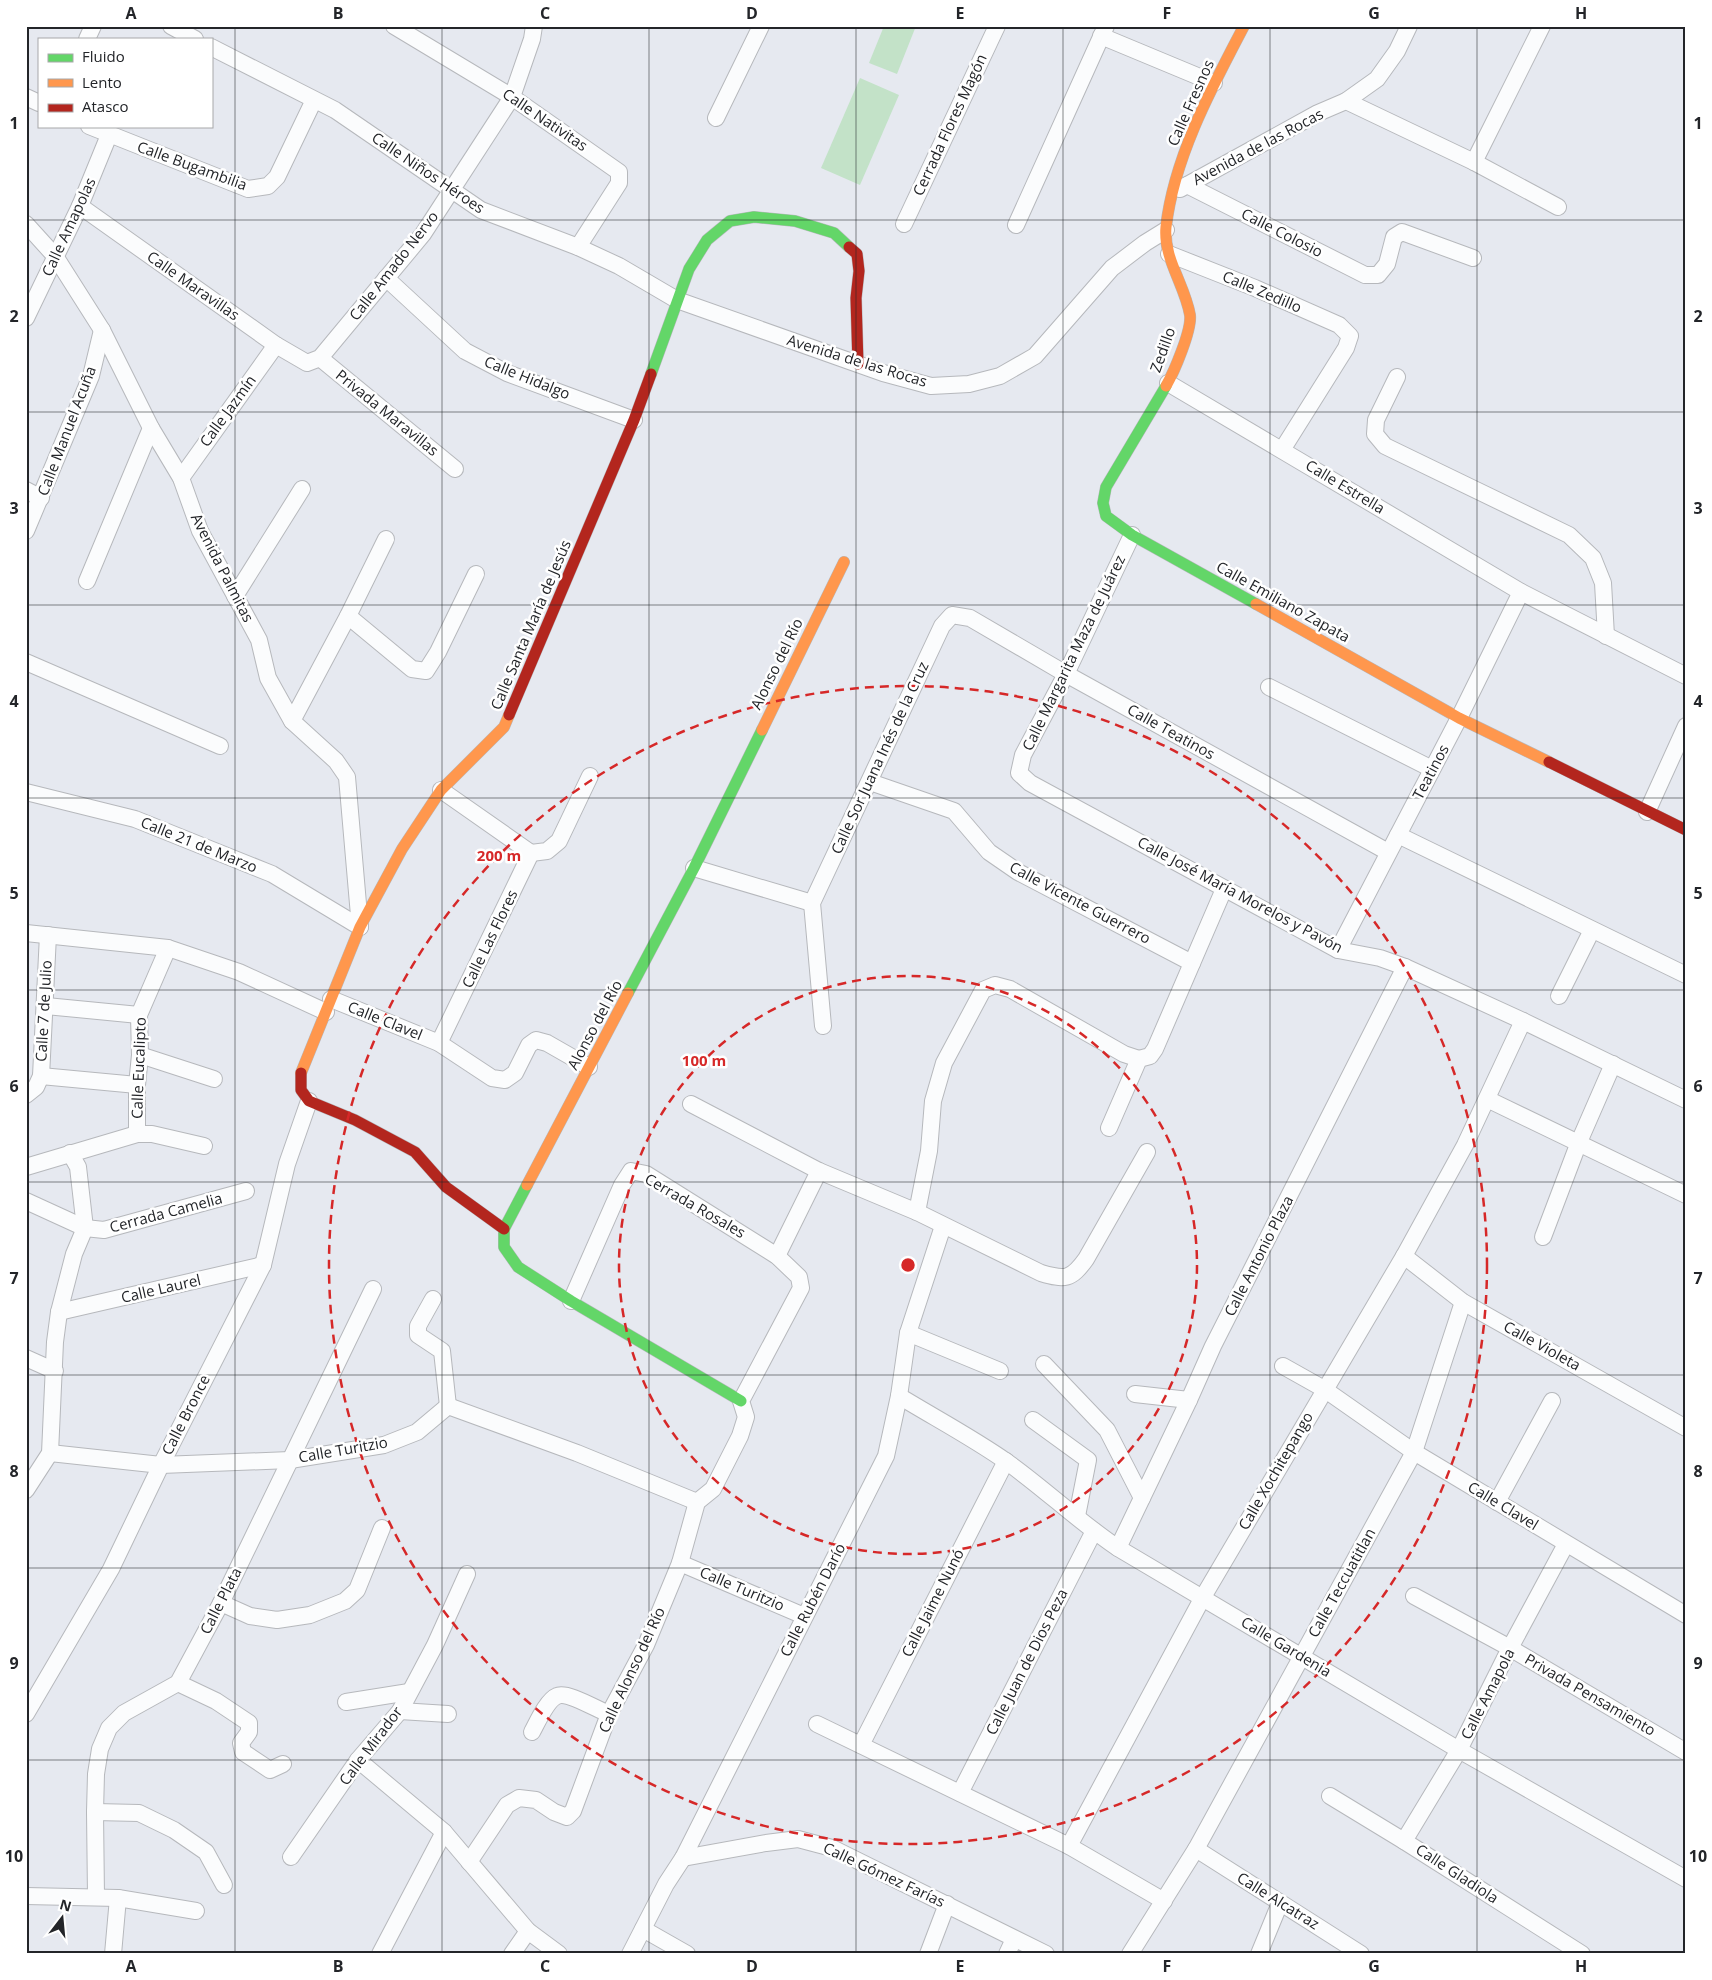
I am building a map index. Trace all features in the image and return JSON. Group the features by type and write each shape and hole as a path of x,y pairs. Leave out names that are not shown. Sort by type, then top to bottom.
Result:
{"street":[{"path":"87,38 93,26"},
{"path":"171,26 193,38"},
{"name":"Calle Nativitas","path":"394,26 512,98 620,172 620,183 578,247"},
{"name":"Calle Amado Nervo","path":"314,361 423,234 512,98 532,39 534,26"},
{"path":"716,118 761,26"},
{"name":"Cerrada Flores Magón","path":"904,224 997,26"},
{"name":"Calle Fresnos","path":"1171,194 1177,173 1214,83 1244,26"},
{"name":"Avenida de las Rocas","path":"1171,194 1318,113 1346,102 1377,80 1397,51 1409,26"},
{"path":"1474,162 1542,26"},
{"path":"1016,225 1103,31 1214,83"},
{"name":"Calle Niños Héroes","path":"212,48 335,110 481,210 578,247 619,266 677,300"},
{"path":"26,97 38,103"},
{"name":"Calle Bugambilia","path":"92,128 248,189 268,186 277,177 314,100"},
{"path":"1346,102 1474,162 1558,207"},
{"name":"Calle Amapolas","path":"26,318 80,206 110,136"},
{"name":"Calle Colosio","path":"1188,185 1365,275 1378,275 1387,264 1394,237 1402,232 1473,258"},
{"name":"Zedillo","path":"1103,503 1106,487 1168,383 1185,343 1190,316 1169,254 1166,230 1171,194"},
{"name":"Calle Maravillas","path":"80,206 276,344 314,361"},
{"name":"Calle Santa María de Jesús","path":"309,1101 301,1090 301,1073 360,927 402,849 441,790 504,727 634,420 689,269 708,240 730,221 754,217 795,221 834,232 857,254 859,271 856,298 858,364"},
{"name":"Avenida Palmitas","path":"26,224 55,256 102,330 151,428 181,478 200,532 259,640 268,678 292,721 336,762 347,777 360,927"},
{"name":"Avenida de las Rocas","path":"677,300 884,373 930,386 969,384 1000,376 1034,356 1112,268 1145,242 1166,230"},
{"name":"Calle Zedillo","path":"1169,254 1255,288 1339,325 1350,336 1346,348 1282,450"},
{"name":"Calle Hidalgo","path":"386,278 465,351 506,373 634,420"},
{"name":"Calle Manuel Acuña","path":"26,531 34,494 91,376 102,330"},
{"name":"Calle Jazmín","path":"181,478 276,344"},
{"name":"Privada Maravillas","path":"314,361 455,469"},
{"path":"1397,377 1376,420 1375,434 1385,446 1569,535 1593,558 1604,583 1606,636"},
{"name":"Calle Estrella","path":"1168,383 1521,592 1686,676"},
{"path":"87,581 151,428"},
{"path":"235,596 302,489"},
{"name":"Calle Emiliano Zapata","path":"1103,503 1106,516 1132,535 1459,718 1686,830"},
{"name":"Calle Margarita Maza de Juárez","path":"1020,773 1023,755 1066,674 1132,535"},
{"path":"292,721 348,616 386,539"},
{"name":"Alonso del Río","path":"504,1230 694,868 844,562"},
{"path":"348,616 412,668 426,671 438,652 476,574"},
{"name":"Teatinos","path":"1338,950 1459,718 1521,592"},
{"name":"Calle Teatinos","path":"952,615 970,618 1066,674 1388,852"},
{"name":"Calle Sor Juana Inés de la Cruz","path":"812,903 942,626 952,615"},
{"path":"26,662 220,746"},
{"path":"1269,687 1432,769"},
{"path":"1647,812 1686,726"},
{"name":"Calle José María Morelos y Pavón","path":"1020,773 1030,783 1338,950 1380,958 1405,967 1523,1021 1686,1100"},
{"path":"441,790 532,853 547,851 559,841 590,776"},
{"name":"Calle Vicente Guerrero","path":"870,782 954,810 989,852 1018,872 1192,963"},
{"name":"Calle 21 de Marzo","path":"26,792 135,819 272,874 360,927"},
{"path":"1398,835 1686,975"},
{"name":"Calle Las Flores","path":"439,1043 532,853"},
{"path":"694,868 812,903 823,1026"},
{"path":"917,1212 929,1151 934,1101 944,1063 982,990 995,985 1010,989 1124,1054 1139,1058 1150,1056 1155,1049 1224,889"},
{"path":"1559,996 1592,930"},
{"name":"Calle Clavel","path":"26,933 168,948 439,1043 492,1078 505,1080 515,1073 529,1045 536,1040 548,1043 589,1067"},
{"name":"Calle 7 de Julio","path":"34,1086 46,1006 48,935"},
{"name":"Calle Eucalipto","path":"137,1134 140,1015 168,948"},
{"name":"Calle Antonio Plaza","path":"1118,1548 1213,1346 1405,967"},
{"path":"46,1006 140,1015"},
{"name":"Calle Xochitepango","path":"1069,1846 1203,1597 1404,1256 1465,1145 1523,1021"},
{"path":"140,1055 214,1079"},
{"path":"1109,1128 1139,1058"},
{"path":"1542,1237 1579,1142 1613,1064"},
{"path":"34,1086 137,1085"},
{"path":"1486,1099 1686,1195"},
{"path":"309,1101 355,1120 415,1152 446,1187 504,1230 504,1247 518,1267 571,1301 741,1401 802,1288 799,1277 777,1256 819,1171"},
{"name":"Calle Bronce","path":"26,1714 111,1569 161,1465 263,1265 287,1164 309,1101"},
{"path":"691,1104 819,1171 917,1212 1041,1273 1056,1278 1067,1278 1077,1271 1086,1259 1147,1152"},
{"path":"26,1167 137,1134 152,1134 204,1146"},
{"path":"26,1490 50,1452 55,1342 59,1312 74,1254 85,1228 78,1167 70,1153"},
{"name":"Cerrada Rosales","path":"571,1301 622,1185 631,1172 646,1174 777,1256"},
{"name":"Cerrada Camelia","path":"85,1228 104,1230 246,1191"},
{"path":"26,1201 85,1228"},
{"name":"Calle Rubén Darío","path":"630,1954 666,1884 683,1858 804,1616 869,1493 886,1456 899,1396 908,1334 943,1226"},
{"name":"Calle Violeta","path":"1404,1256 1463,1302 1686,1428"},
{"name":"Calle Laurel","path":"59,1312 263,1265"},
{"name":"Calle Plata","path":"178,1683 221,1603 372,1289"},
{"path":"433,1299 418,1326 418,1335 442,1352 448,1406 577,1453 697,1502"},
{"name":"Calle Teccuatitlan","path":"1130,1954 1196,1849 1414,1452 1463,1302"},
{"path":"908,1334 1000,1371"},
{"path":"26,1358 55,1371"},
{"path":"1044,1364 1107,1430 1142,1498"},
{"name":"Calle Clavel","path":"1283,1366 1324,1390 1414,1452 1686,1614"},
{"path":"1135,1394 1189,1400"},
{"name":"Calle Gardenia","path":"899,1396 1006,1461 1077,1516 1094,1532 1118,1548 1459,1750 1686,1879"},
{"name":"Calle Alonso del Río","path":"469,1862 508,1805 519,1798 536,1800 554,1812 567,1817 572,1811 609,1714 646,1645 680,1563 697,1502 712,1489 740,1436 746,1417 741,1401"},
{"path":"1497,1502 1552,1401"},
{"name":"Calle Turitzio","path":"50,1452 161,1465 290,1460 384,1445 416,1432 448,1406"},
{"path":"1032,1420 1088,1460 1077,1516"},
{"name":"Calle Jaime Nunó","path":"861,1745 1006,1461"},
{"path":"221,1603 250,1616 277,1620 310,1615 345,1602 356,1590 382,1528"},
{"name":"Calle Juan de Dios Peza","path":"960,1794 1094,1532"},
{"name":"Calle Amapola","path":"1404,1840 1459,1750 1510,1648 1566,1544"},
{"name":"Calle Turitzio","path":"680,1563 804,1616"},
{"name":"Calle Mirador","path":"291,1857 358,1760 400,1711 435,1645 467,1574"},
{"name":"Privada Pensamiento","path":"1414,1596 1510,1648 1686,1752"},
{"path":"96,1897 96,1774 100,1749 109,1728 124,1712 178,1683 216,1701 249,1723 249,1732 241,1743 243,1752 270,1770 283,1764"},
{"path":"346,1702 409,1692"},
{"path":"532,1732 549,1702 557,1696 566,1695 609,1714"},
{"path":"400,1711 448,1714"},
{"path":"818,1724 1069,1846 1164,1901"},
{"path":"358,1760 444,1832 528,1931 559,1954"},
{"name":"Calle Gladiola","path":"1330,1796 1404,1840 1582,1954"},
{"path":"95,1812 139,1813 174,1830 206,1852 224,1885"},
{"path":"380,1954 444,1832"},
{"name":"Calle Gómez Farías","path":"683,1858 798,1839 832,1848 1046,1954"},
{"name":"Calle Alcatraz","path":"1196,1849 1361,1954"},
{"path":"26,1896 118,1898 196,1911"},
{"path":"113,1954 118,1898"},
{"path":"1259,1954 1280,1903"},
{"path":"928,1954 947,1904"},
{"path":"643,1929 687,1954"},
{"path":"512,1954 528,1931"},
{"path":"1007,1954 1014,1939"}],"green space":[{"path":"884,26 916,26 897,74 869,63"},
{"path":"860,78 899,95 860,185 821,168"}],"traffic: fast":[{"path":"651,374 689,269 707,240 730,221 754,217 795,221 834,233 849,247"},
{"path":"1166,386 1106,487 1103,503 1106,516 1132,535 1256,604"},
{"path":"628,993 694,868 762,730"},
{"path":"527,1185 504,1229 504,1247 518,1267 571,1301 741,1401"}],"traffic: slow":[{"path":"1166,386 1182,351 1190,322 1184,293 1171,261 1166,238 1170,201 1177,175 1196,123 1219,73 1244,26"},
{"path":"762,730 844,562"},
{"path":"1256,604 1459,718 1549,762"},
{"path":"301,1073 360,927 402,849 441,790 504,727 509,715"},
{"path":"527,1185 628,993"}],"traffic: jam":[{"path":"849,247 857,254 859,271 856,298 858,364"},
{"path":"509,715 634,420 651,374"},
{"path":"1549,762 1686,830"},
{"path":"301,1073 301,1090 309,1101 355,1120 415,1152 446,1187 504,1229"}]}
